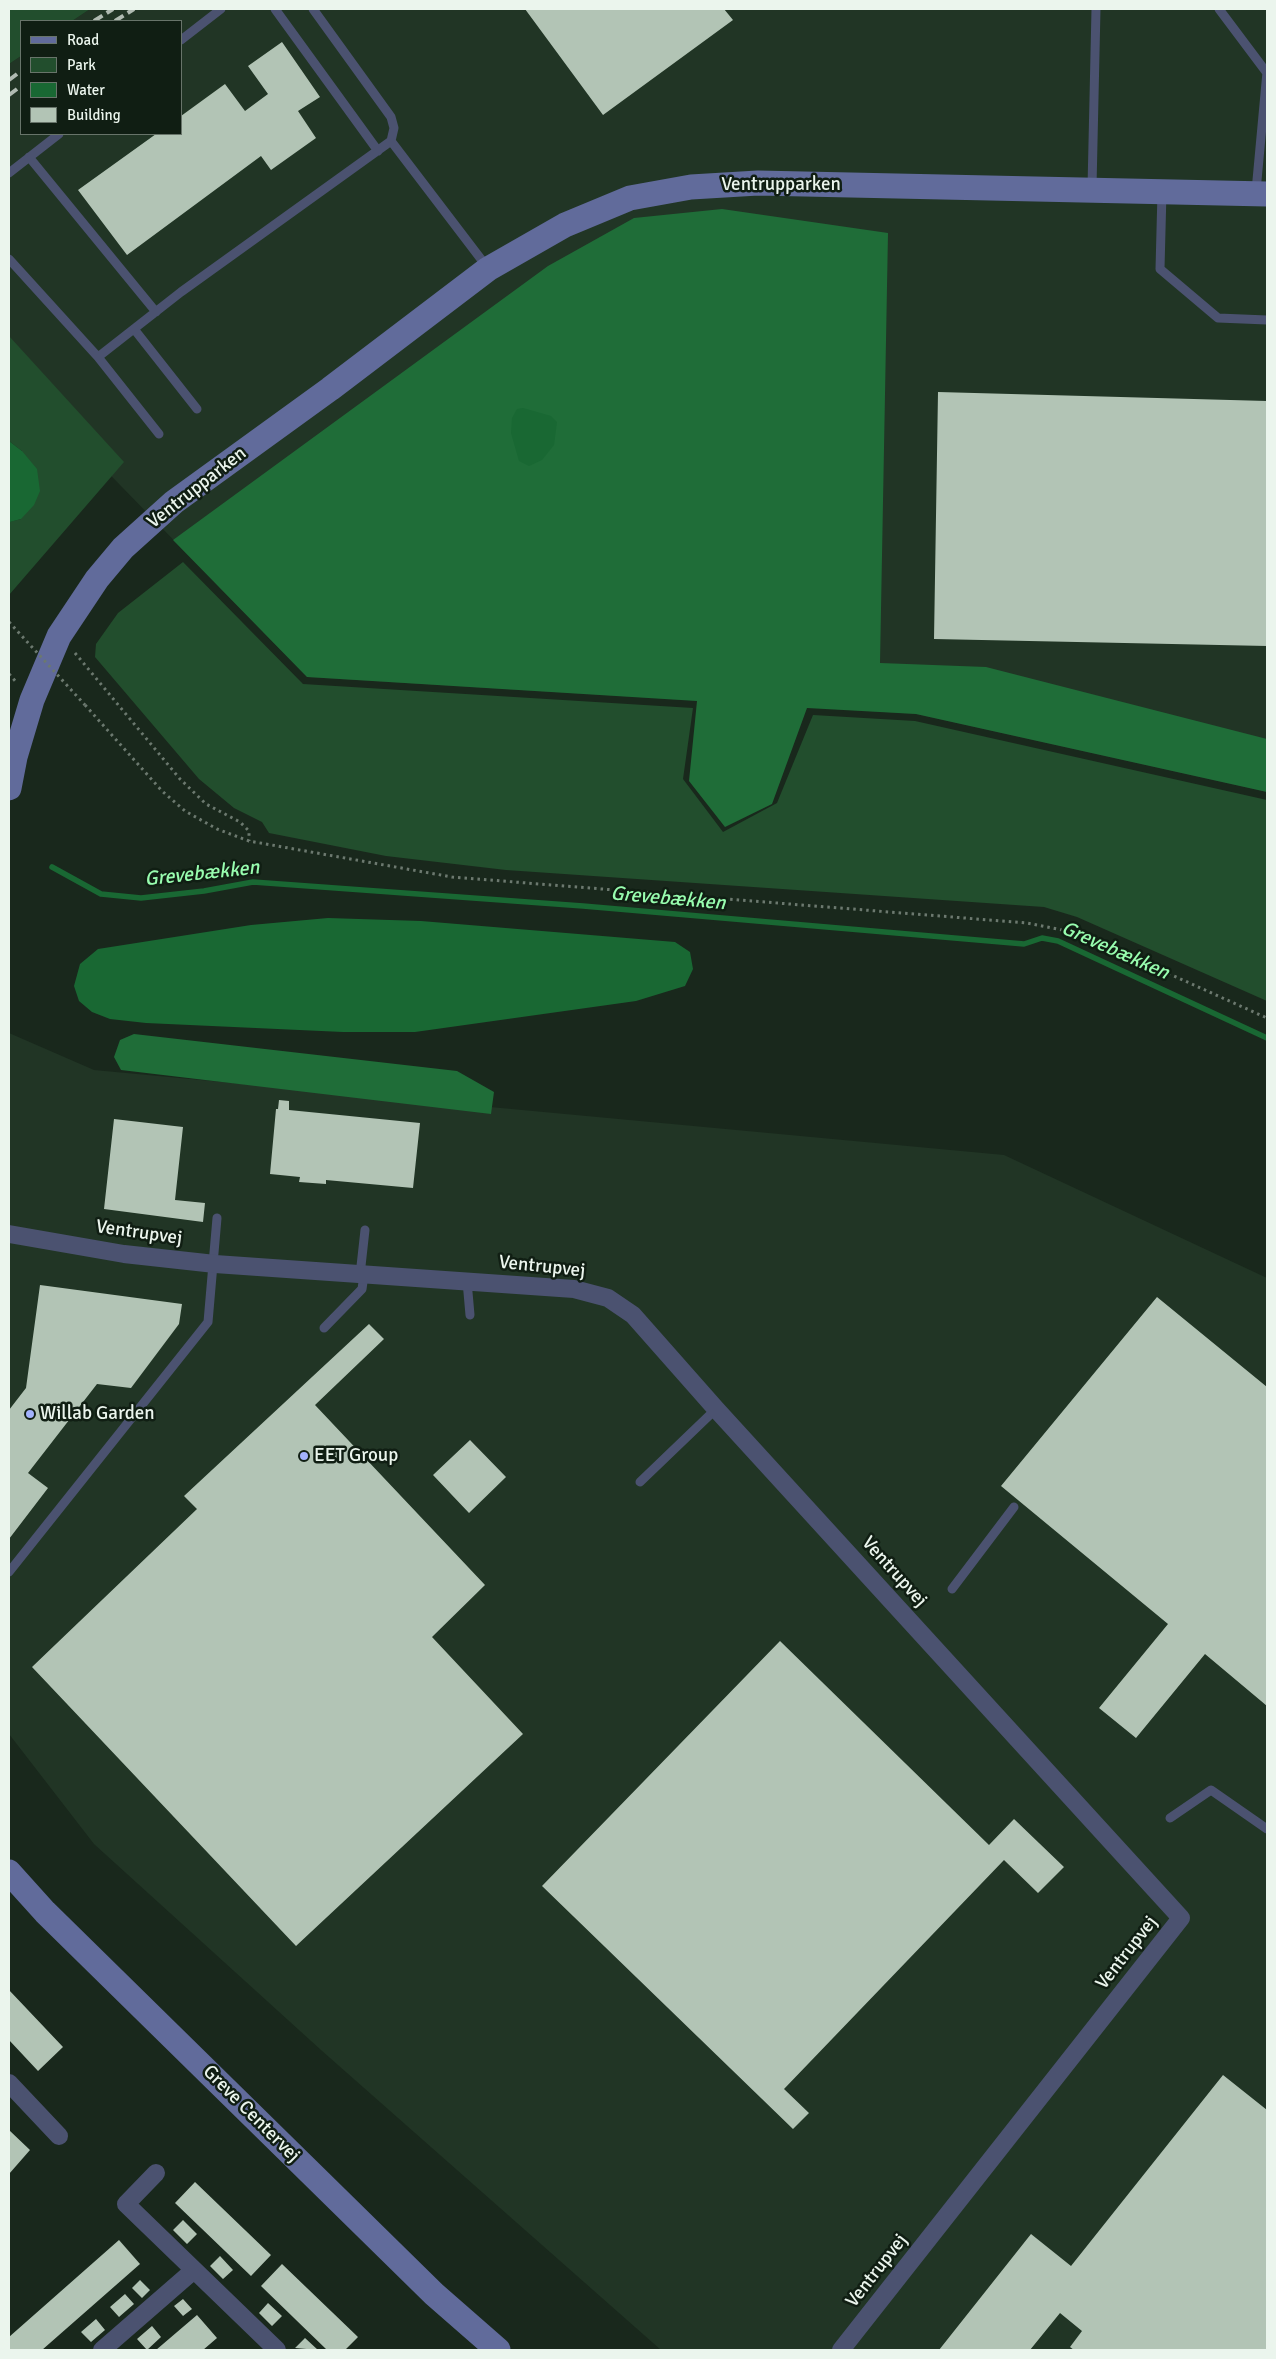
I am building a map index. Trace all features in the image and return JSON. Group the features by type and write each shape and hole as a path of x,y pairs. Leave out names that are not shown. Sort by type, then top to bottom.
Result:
{"street":[{"name":"Ventrupparken","path":"9,788 15,757 32,700 59,636 97,579 123,548 174,502 330,390 488,269 566,225 630,198 691,187 758,183 1262,194"},
{"name":"Ventrupvej","path":"9,1234 124,1254 215,1264 574,1289 608,1298 633,1315 716,1409 1181,1918 841,2350"},
{"name":"Greve Centervej","path":"9,1872 45,1912 434,2294 498,2350"},
{"path":"9,2083 58,2136"},
{"path":"156,2173 126,2204 277,2350"},
{"path":"102,2350 194,2270"}],"lane":[{"path":"182,39 222,9"},
{"path":"275,9 378,151"},
{"path":"98,357 181,292 391,141 394,128 391,117 313,9"},
{"path":"1092,190 1096,9"},
{"path":"1219,9 1267,73 1262,194"},
{"path":"9,173 58,135"},
{"path":"391,141 488,269"},
{"path":"29,157 156,312"},
{"path":"1162,192 1160,269 1218,318 1267,320"},
{"path":"9,259 98,357 159,434"},
{"path":"134,329 197,409"},
{"path":"9,1572 208,1322 215,1264 217,1218"},
{"path":"324,1328 362,1288 365,1230"},
{"path":"467,1281 470,1315"},
{"path":"640,1482 716,1409"},
{"path":"952,1589 1014,1508"},
{"path":"1170,1818 1211,1790 1267,1829"}],"path":[{"path":"9,622 162,792 186,811 217,829 248,842 452,877 1027,923 1092,939 1267,1018"},
{"path":"59,636 180,779 206,804 240,822 249,831 248,842"}],"shaded area":[{"path":"90,9 1267,9 1267,792 916,714 307,677 9,371 9,64 20,57 20,135 182,135 182,20 74,20"},
{"path":"722,209 888,233 880,663 986,667 1267,739 1267,792 916,714 807,708 772,804 725,827 689,781 697,701 307,677 173,540 548,266 634,218"},
{"path":"9,1033 94,1070 1004,1155 1267,1278 1267,2350 661,2350 321,2050 94,1844 9,1734"},
{"path":"134,1034 457,1071 494,1092 491,1114 121,1070 114,1057 120,1040"}],"green space":[{"path":"9,9 90,9 74,20 20,20 20,57 9,64"},
{"path":"9,336 124,462 9,595 9,522 21,519 22,451 9,441"},
{"path":"183,562 303,684 693,708 683,779 723,832 777,803 813,715 915,721 1267,800 1267,1001 1077,917 1044,907 506,870 386,856 269,833 262,822 234,808 199,779 95,657 96,644 118,613"}],"water":[{"path":"523,408 551,416 557,422 554,445 542,460 529,466 519,461 511,433 512,418 517,409"},
{"path":"9,441 22,451 37,469 40,491 34,505 21,519 10,522"},
{"path":"328,918 421,921 675,942 690,952 693,969 685,986 636,1001 415,1032 343,1032 146,1023 110,1019 92,1012 79,1001 74,986 80,964 98,949 251,925"}],"building":[{"path":"525,9 724,9 733,20 603,115"},
{"path":"282,42 320,97 298,111 316,138 271,170 261,156 127,255 78,190 155,135 182,135 182,115 225,84 245,111 268,94 248,66"},
{"path":"938,392 1267,401 1267,646 934,639"},
{"path":"279,1100 289,1101 289,1110 420,1123 413,1188 326,1180 326,1184 299,1182 300,1177 270,1174 276,1109 278,1109"},
{"path":"114,1119 183,1127 175,1200 205,1203 203,1222 104,1209"},
{"path":"40,1285 182,1304 179,1324 131,1388 97,1384 28,1473 48,1488 9,1539 9,1410 26,1388"},
{"path":"1157,1297 1267,1387 1267,1706 1205,1654 1136,1738 1099,1708 1168,1624 1001,1486"},
{"path":"369,1324 384,1339 315,1405 485,1585 432,1637 523,1734 296,1946 32,1667 197,1509 184,1496"},
{"path":"470,1440 506,1477 469,1513 433,1475"},
{"path":"780,1641 989,1845 1014,1819 1064,1867 1038,1893 1004,1860 784,2089 809,2113 793,2129 542,1886"},
{"path":"9,1990 63,2047 38,2071 9,2040"},
{"path":"1223,2075 1267,2110 1267,2350 1074,2350 1070,2347 1082,2331 1060,2313 1030,2350 939,2350 1031,2234 1071,2266"},
{"path":"9,2130 30,2150 9,2174"},
{"path":"195,2182 271,2255 251,2276 175,2203"},
{"path":"183,2220 197,2234 187,2244 173,2230"},
{"path":"119,2240 140,2264 42,2350 9,2350 9,2337"},
{"path":"220,2256 233,2270 223,2279 210,2266"},
{"path":"282,2264 358,2337 345,2350 327,2350 261,2286"},
{"path":"140,2280 150,2290 142,2298 132,2288"},
{"path":"125,2294 134,2304 119,2317 110,2307"},
{"path":"183,2299 192,2309 183,2316 174,2306"},
{"path":"268,2303 282,2316 272,2326 259,2313"},
{"path":"197,2315 217,2338 203,2350 156,2350"},
{"path":"96,2319 105,2330 91,2342 81,2332"},
{"path":"152,2326 161,2337 147,2350 137,2339"},
{"path":"305,2338 318,2350 295,2348"}],"waterway":[{"name":"Grevebækken","path":"52,867 101,894 141,898 204,891 253,882 583,906 1024,944 1042,938 1058,941 1267,1038"}],"railway":[{"path":"96,20 113,9"},
{"path":"117,20 134,9"},
{"path":"9,80 20,72"},
{"path":"9,95 20,87"}],"place":[{"name":"Willab Garden","path":"30,1414"},
{"name":"EET Group","path":"304,1456"}]}
